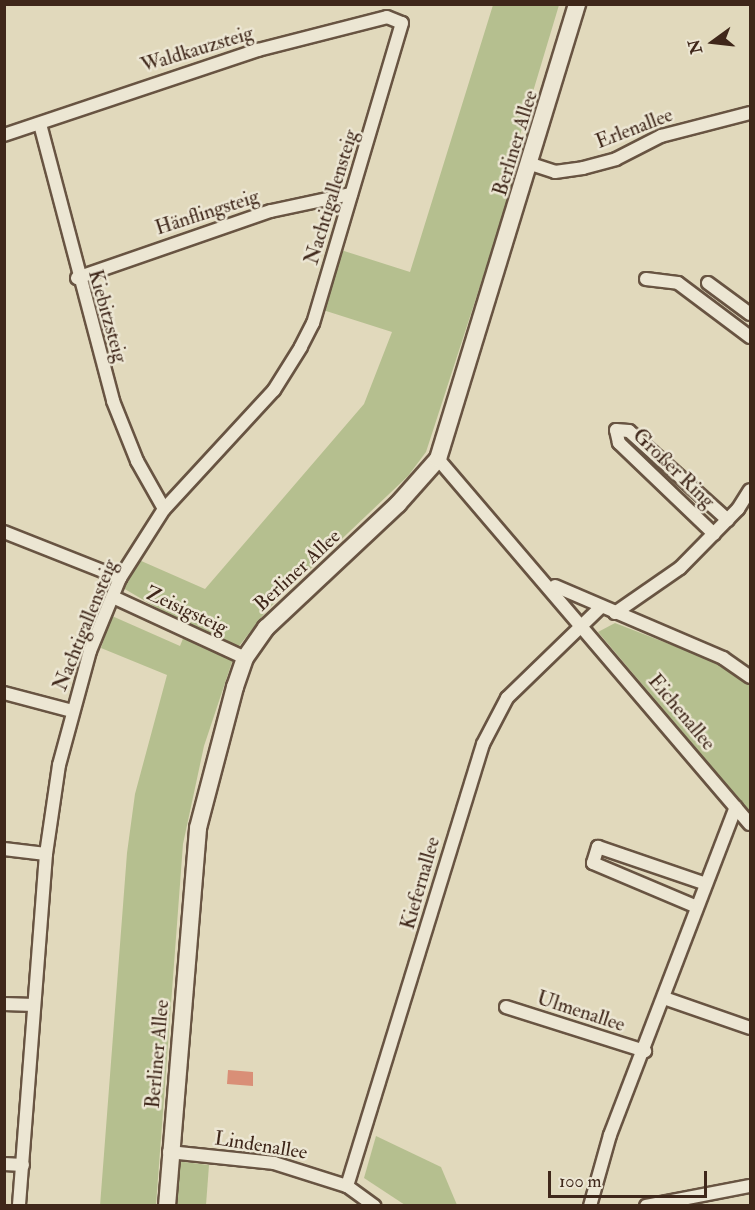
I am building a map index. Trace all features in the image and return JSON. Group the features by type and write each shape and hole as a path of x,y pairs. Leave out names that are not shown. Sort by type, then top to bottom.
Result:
{"main road":[{"name":"Berliner Allee","path":"167,1206 169,1152 198,828 222,725 245,658 266,628 398,504 438,459 531,164 577,4"}],"street":[{"name":"Waldkauzsteig","path":"4,135 40,124 122,92 258,50 387,17 402,23"},
{"name":"Nachtigallensteig","path":"19,1206 46,855 72,711 120,578 164,509 290,367 313,323 402,23"},
{"name":"Erlenallee","path":"531,164 555,172 583,168 616,159 661,136 750,113"},
{"name":"Kiebitzsteig","path":"40,124 77,278 113,401 136,461 164,509"},
{"name":"Hänflingsteig","path":"77,278 271,211 351,194"},
{"path":"646,279 678,283 750,337"},
{"path":"708,283 750,314"},
{"name":"Großer Ring","path":"714,534 619,443 616,430 629,431 728,520"},
{"name":"Eichenallee","path":"438,459 549,583 750,824"},
{"name":"Großer Ring","path":"615,613 680,568 728,520 750,490"},
{"path":"4,532 120,578"},
{"name":"Eichenallee","path":"549,583 600,608 723,658 750,677"},
{"name":"Zeisigsteig","path":"113,597 245,658"},
{"path":"584,624 600,608"},
{"name":"Kiefernallee","path":"346,1186 483,744 507,698 584,624"},
{"path":"4,693 72,711"},
{"name":"Ulmenallee","path":"590,1206 592,1186 736,807"},
{"path":"697,907 593,863 598,847 706,884"},
{"path":"4,849 46,855"},
{"path":"664,998 750,1028"},
{"path":"4,1004 34,1005"},
{"name":"Ulmenallee","path":"506,1007 645,1051"},
{"name":"Lindenallee","path":"169,1152 274,1163 346,1186 375,1206"},
{"path":"4,1164 23,1165"},
{"path":"646,1206 750,1186"}],"green space":[{"path":"493,5 559,5 508,175 515,178 426,452 408,476 267,610 236,650 204,746 183,844 156,1205 100,1206 127,853 135,794 167,675 101,648 112,616 180,646 188,626 123,588 139,560 205,589 364,404 392,332 323,310 341,250 410,272"},
{"path":"615,623 718,663 750,683 750,812 598,632"},
{"path":"376,1136 441,1167 457,1205 405,1205 364,1178"},
{"path":"176,1161 209,1165 206,1205 175,1206"}],"building":[{"path":"228,1070 253,1072 253,1086 227,1084"}]}
